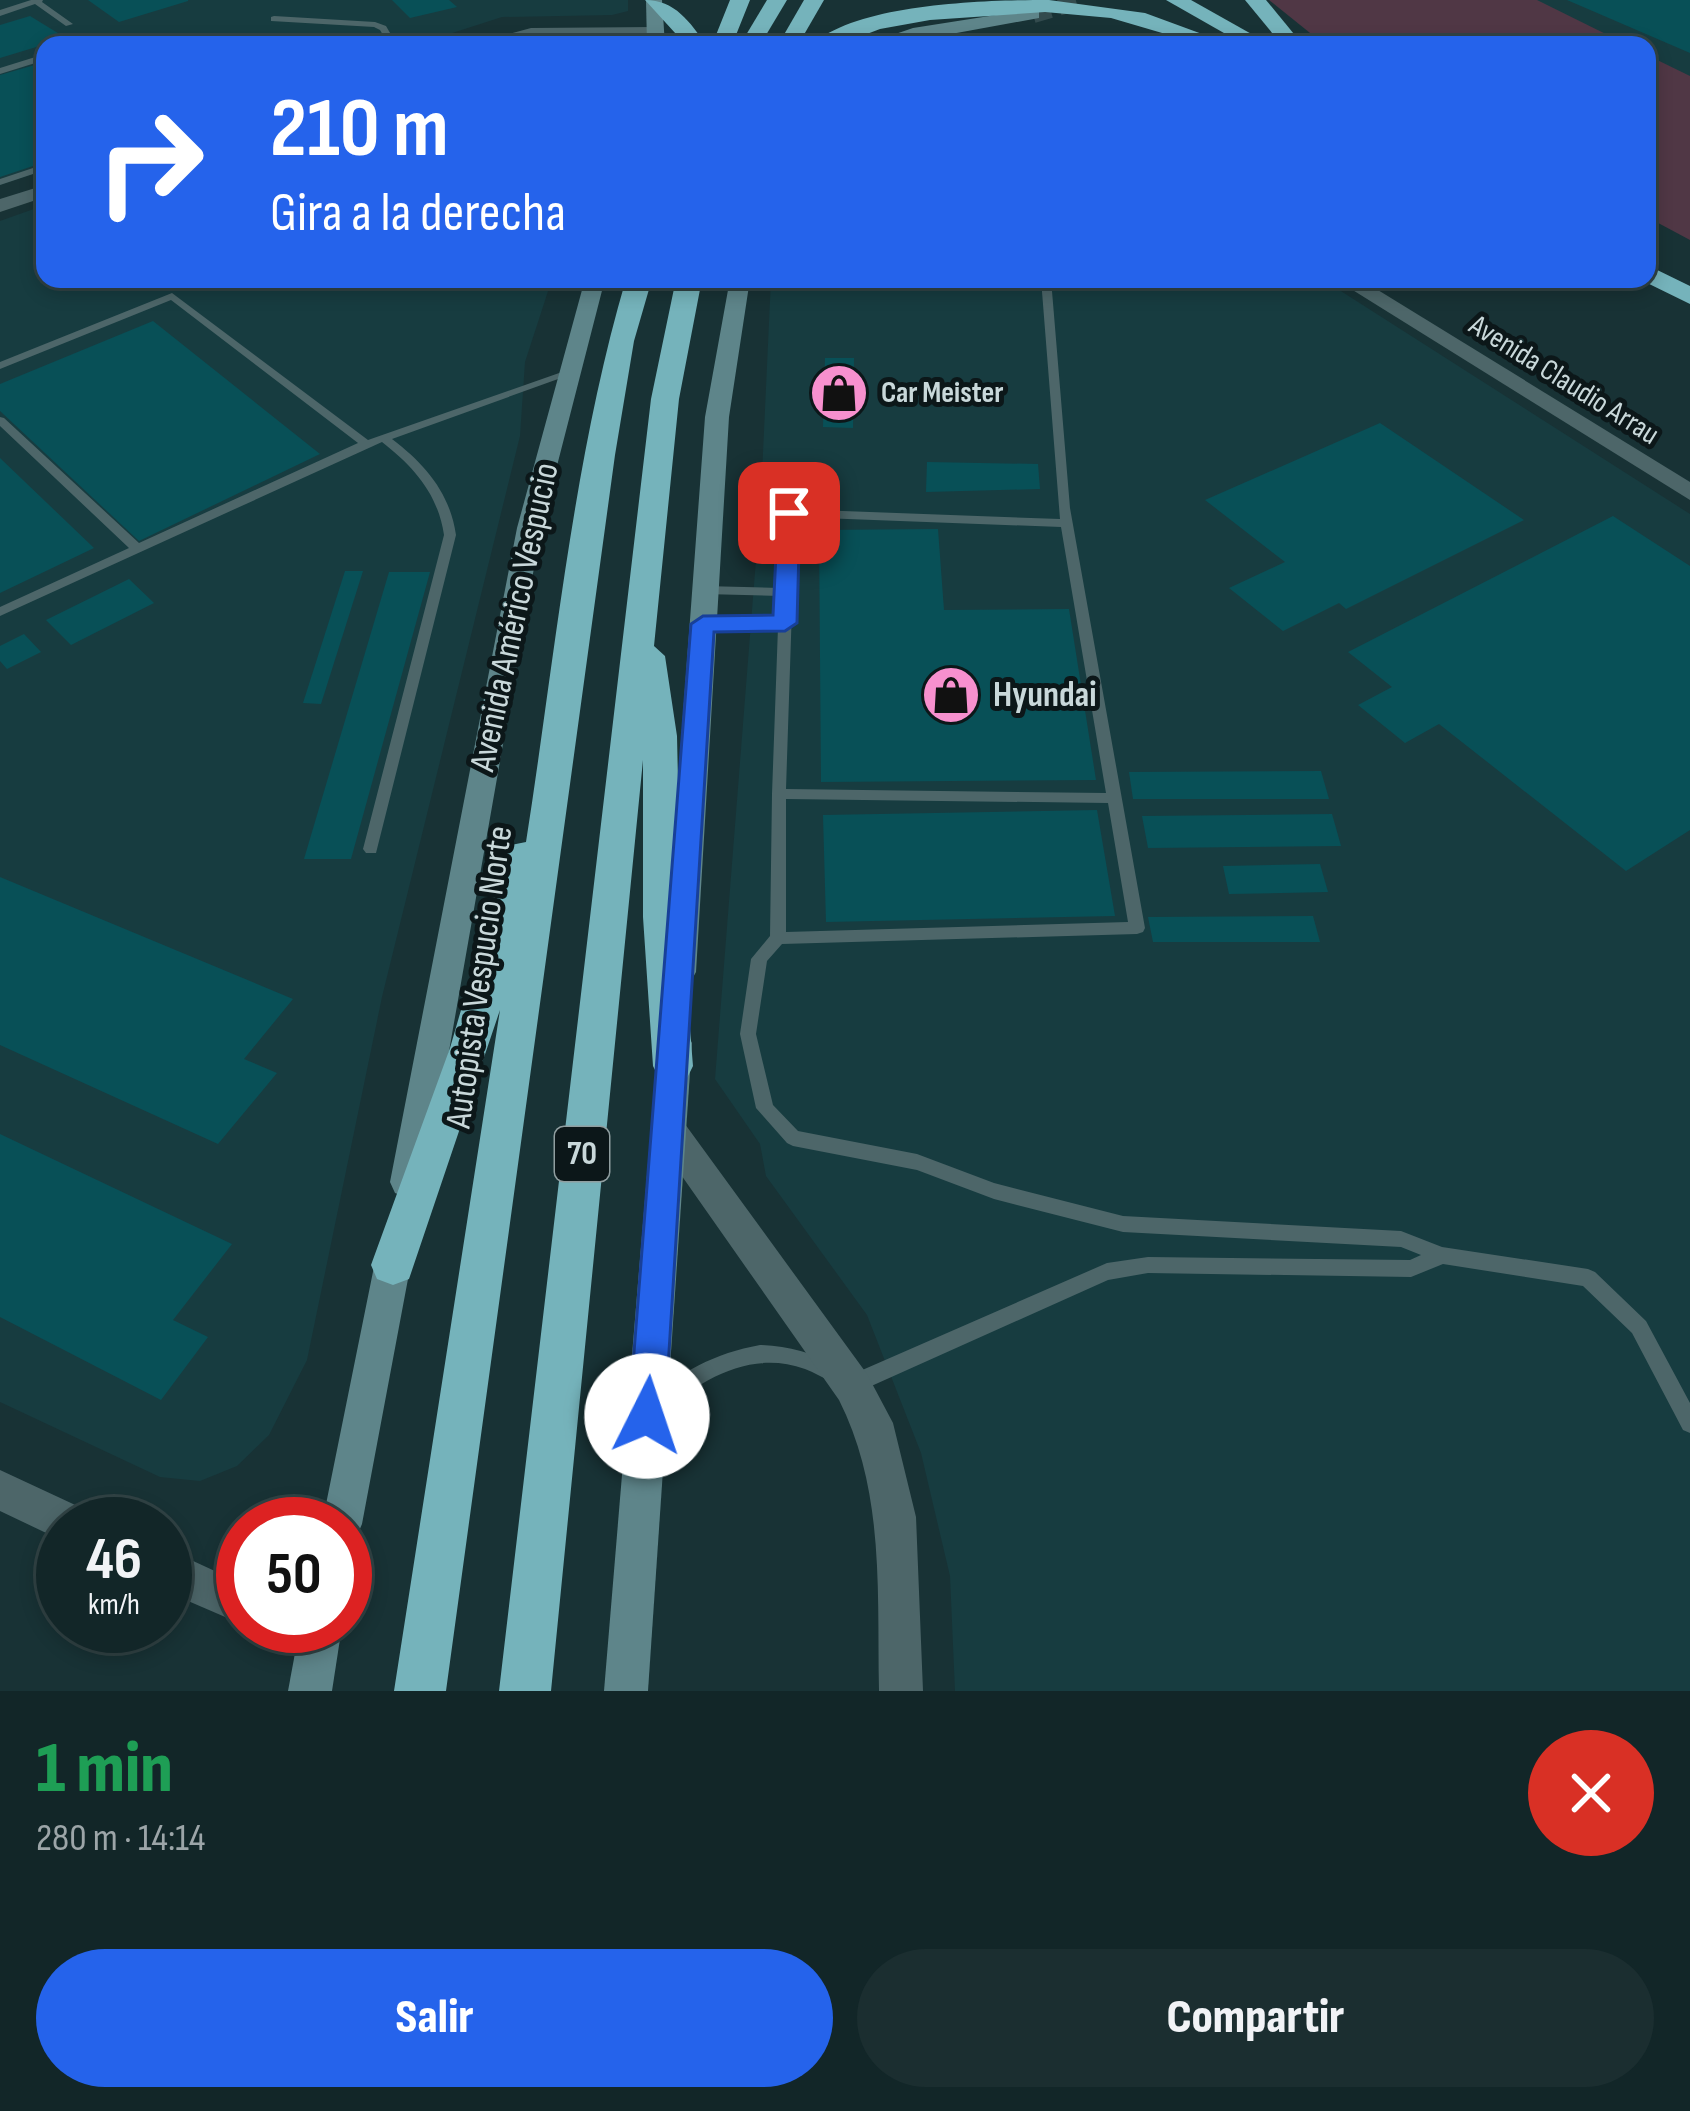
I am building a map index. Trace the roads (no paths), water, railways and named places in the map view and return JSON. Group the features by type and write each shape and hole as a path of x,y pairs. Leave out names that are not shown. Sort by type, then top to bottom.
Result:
{"highway":[{"path":"726,36 740,0"},
{"path":"739,36 753,0"},
{"path":"755,36 777,0"},
{"path":"793,36 814,0"},
{"path":"831,36 852,21 910,0"},
{"path":"1145,0 1208,36"},
{"path":"1176,0 1244,36"},
{"path":"1216,0 1268,36"},
{"path":"1255,0 1285,36"},
{"path":"654,1 690,36"},
{"path":"845,36 895,19 1039,1 1128,11 1199,36"},
{"path":"1656,255 1690,273"},
{"path":"1656,278 1690,296"},
{"name":"Autopista Vespucio Norte","path":"420,1691 601,455 621,341 636,288"},
{"name":"70","path":"525,1691 665,399 687,288"},
{"path":"641,617 660,736 662,917 674,1066"},
{"path":"393,1265 470,1048 565,707"}],"main road":[{"path":"654,1 655,36"},
{"path":"903,36 1034,14"},
{"name":"Avenida Américo Vespucio","path":"347,1497 529,528 592,288"},
{"path":"626,1691 670,1131 717,417 738,288"},
{"path":"309,1653 310,1691"}],"street":[{"path":"518,36 593,36"},
{"path":"0,206 36,193"},
{"name":"Avenida Claudio Arrau","path":"1359,288 1690,494"},
{"path":"670,1131 854,1387 878,1437 893,1491 901,1691"},
{"path":"0,1490 36,1507"}],"lane":[{"path":"0,13 38,1 68,24"},
{"path":"274,19 375,25 388,36"},
{"path":"0,71 36,60"},
{"path":"0,182 36,170"},
{"path":"778,938 1137,928 1067,523 1047,288"},
{"path":"0,366 172,296 366,444"},
{"path":"0,612 366,444 566,374"},
{"path":"0,420 138,550"},
{"path":"371,849 450,536 447,512 432,485 384,438"},
{"path":"1067,523 789,513 778,938 758,959 748,1034 765,1108 793,1138 917,1162 994,1191 1124,1224 1401,1239 1442,1255 1588,1278 1639,1328 1690,1423"},
{"path":"704,590 786,592"},
{"path":"703,624 785,623"},
{"path":"779,794 1114,798"},
{"path":"647,1416 694,1375 752,1354 805,1359 854,1387 1107,1272 1148,1265 1411,1269 1442,1255"}],"tunnel":[{"path":"1033,14 1082,0"}],"place":[{"name":"Car Meister","path":"839,393"},
{"name":"Hyundai","path":"951,695"}]}
